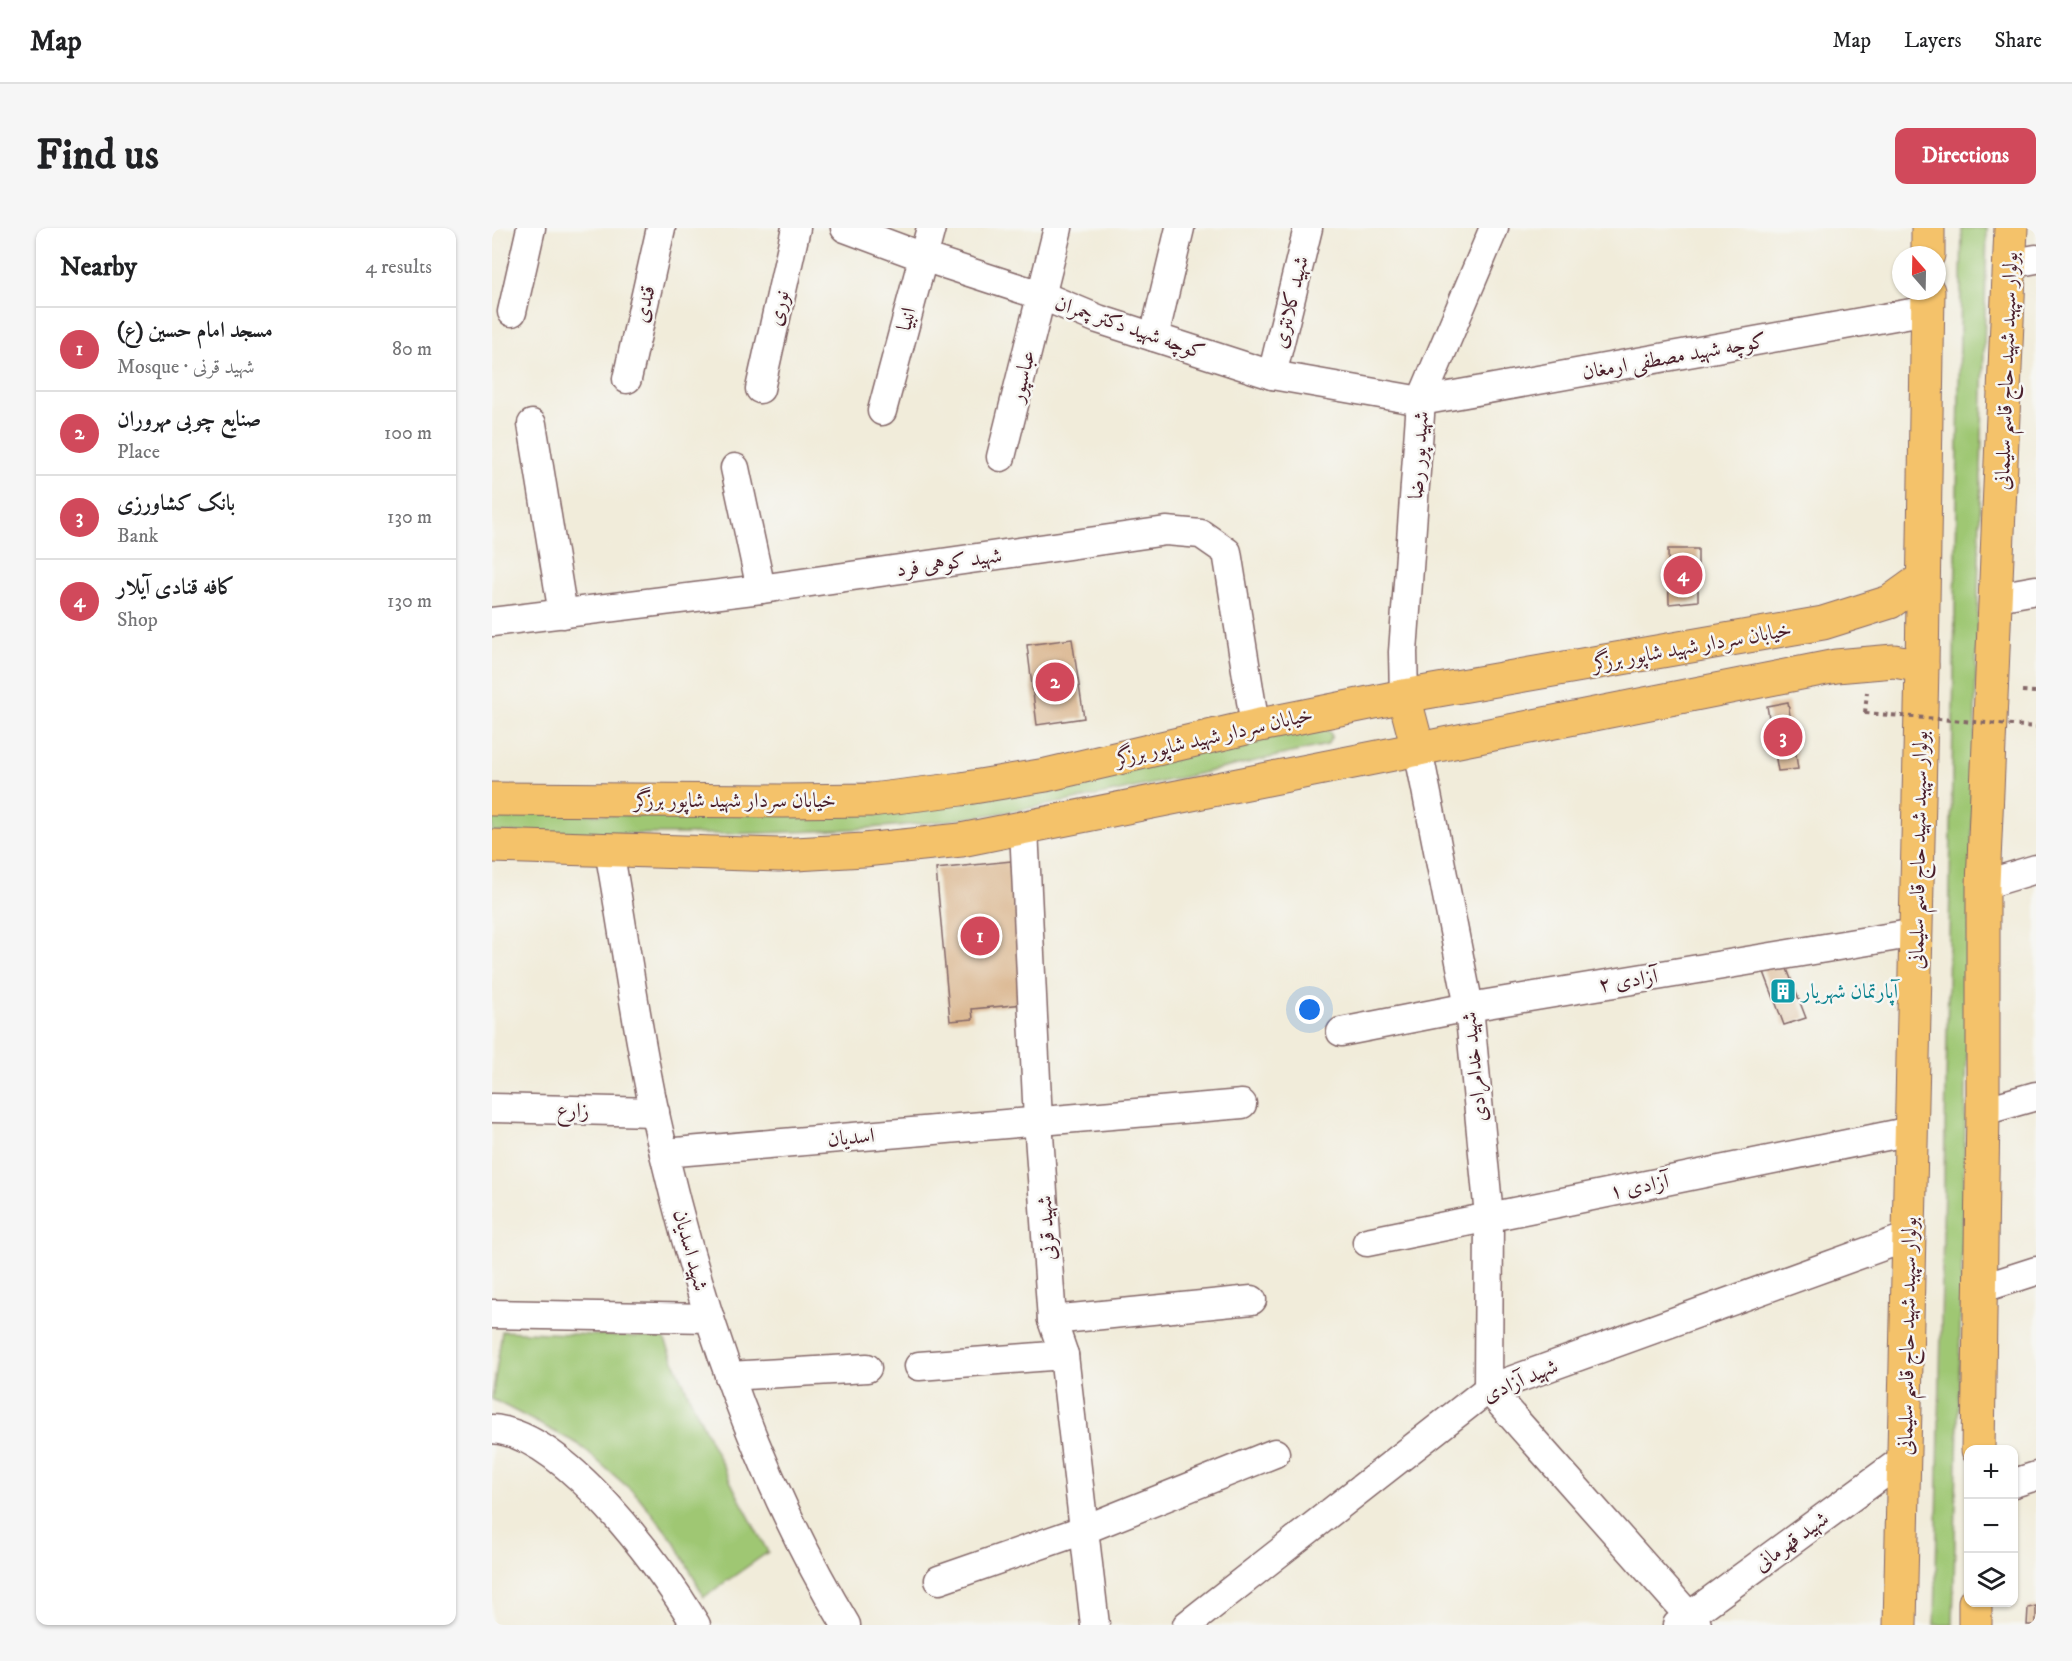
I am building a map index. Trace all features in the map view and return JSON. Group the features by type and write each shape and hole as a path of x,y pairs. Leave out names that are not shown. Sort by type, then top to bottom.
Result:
{"main road":[{"path":"1928,228 1928,246"},
{"name":"بولوار سپهبد شهید حاج قاسم سلیمانی","path":"1978,1445 1983,1111 1983,885 1997,597 2023,261 2011,228"},
{"name":"بولوار سپهبد شهید حاج قاسم سلیمانی","path":"1900,1625 1928,301"},
{"name":"خیابان سردار شهید شاپور برزگر","path":"492,799 871,800 961,789 1046,775 1255,726 1404,696 1823,623 1890,602 1922,579"},
{"path":"1823,623 1844,636 1847,647 1844,658 1836,666"},
{"path":"492,846 779,855 961,840 1836,666 1894,661 1922,666"},
{"path":"1404,696 1418,749"},
{"path":"1975,1607 1975,1625"}],"street":[{"path":"512,312 531,228"},
{"name":"قندی","path":"627,379 661,228"},
{"name":"نوری","path":"760,389 796,228"},
{"name":"کوچه شهید دکتر چمران","path":"845,228 923,257 1042,296 1098,319 1272,375 1421,401"},
{"name":"انبیا","path":"882,411 931,228"},
{"name":"عباسپور","path":"1001,457 1058,228"},
{"path":"1154,337 1180,228"},
{"name":"شهید کلانتری","path":"1272,375 1308,228"},
{"name":"شهید پور رضا","path":"1404,696 1403,652 1421,401 1494,228"},
{"name":"کوچه شهید مصطفی ارمغان","path":"1421,401 1928,301"},
{"path":"532,424 563,614"},
{"path":"735,468 761,589"},
{"name":"شهید کوهی فرد","path":"492,622 761,589 1166,531 1201,534 1227,552 1255,726"},
{"path":"1997,597 2036,590"},
{"name":"شهید خدامرادی","path":"1418,749 1468,1007 1489,1216 1488,1389"},
{"name":"شهید قرنی","path":"1024,829 1038,1121 1052,1320 1064,1355 1095,1625"},
{"name":"شهید اسدیان","path":"609,850 655,1112 664,1153 710,1318 760,1458 818,1579 846,1625"},
{"path":"1983,885 2036,869"},
{"name":"آزادی ۲","path":"1341,1032 1468,1007 1916,933"},
{"path":"1983,1111 2036,1096"},
{"name":"اسدیان","path":"664,1153 1242,1104"},
{"name":"زارع","path":"492,1108 655,1112"},
{"name":"آزادی ۱","path":"1367,1242 1911,1131"},
{"name":"شهید آزادی","path":"1187,1625 1488,1389 1908,1237"},
{"path":"1980,1289 2036,1271"},
{"path":"1052,1320 1252,1300"},
{"path":"492,1314 710,1318"},
{"path":"919,1366 1064,1355"},
{"path":"729,1376 867,1368"},
{"path":"1488,1389 1688,1622"},
{"path":"494,1430 539,1446 588,1484 656,1563 689,1622"},
{"path":"939,1580 1083,1530 1275,1453"},
{"name":"شهید قهرمانی","path":"1688,1622 1905,1458"},
{"path":"2018,1481 2036,1476"}],"path":[{"path":"1865,712 2036,727"}],"green space":[{"path":"1962,228 1987,228 1953,1625 1935,1625 1943,1276"},
{"path":"1322,728 1329,731 1332,736 1327,745 1078,799 977,817 873,828 764,833 492,832 492,813 658,815"},
{"path":"502,1331 664,1338 713,1446 768,1552 704,1597 676,1544 638,1496 578,1444 492,1399"}],"building":[{"path":"1668,549 1698,549 1698,601 1669,604"},
{"path":"1072,639 1084,718 1037,725 1027,645"},
{"path":"1788,702 1798,769 1778,771 1767,706"},
{"path":"1011,861 1024,1004 972,1009 973,1019 950,1021 936,869"},
{"name":"آپارتمان شهریار","path":"1784,961 1806,1018 1784,1025 1761,964"},
{"path":"2036,1606 2036,1625 2027,1625 2028,1608"}],"place":[{"name":"کافه قنادی آیلار","path":"1683,575"},
{"name":"صنایع چوبی مهروران","path":"1055,682"},
{"name":"بانک کشاورزی","path":"1783,737"},
{"name":"مسجد امام حسین (ع)","path":"980,936"},
{"name":"آپارتمان شهریار","path":"1783,991"}]}
